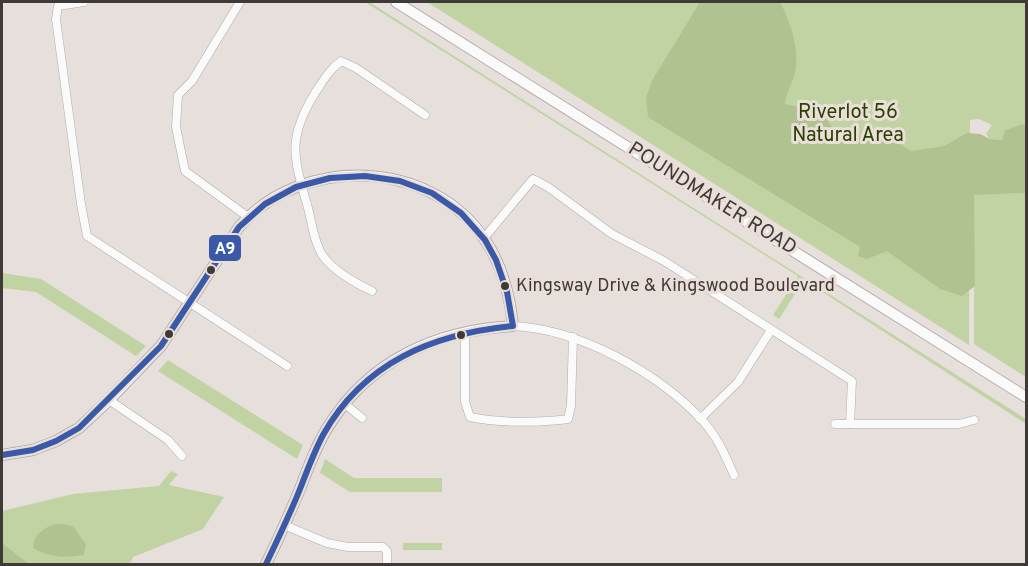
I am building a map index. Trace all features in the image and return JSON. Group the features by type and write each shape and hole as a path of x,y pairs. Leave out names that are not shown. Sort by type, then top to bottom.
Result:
{"street":[{"path":"84,2 58,6 56,19 79,193 87,236 287,366"},
{"path":"240,2 192,81 178,95 176,127 184,171 248,217"},
{"name":"POUNDMAKER ROAD","path":"396,2 1026,397"},
{"path":"372,291 357,284 334,267 323,256 316,241 295,148 299,122 330,69 340,61 356,68 425,115"},
{"path":"2,455 33,450 56,441 79,428 161,346 229,240 248,217 278,197 302,185 344,176 370,176 403,182 422,189 445,202 484,238 502,276 513,326"},
{"path":"484,238 533,179 548,187 603,228 664,261 852,381 850,424"},
{"path":"266,564 324,434 362,386 406,352 428,342 465,332 513,326 528,327 573,337 615,356 656,382 700,418 721,446 734,475"},
{"path":"700,418 738,382 771,330"},
{"path":"465,332 465,402 470,417 483,419 555,421 568,419 571,406 573,337"},
{"path":"109,400 168,440 182,456"},
{"path":"346,405 362,418"},
{"path":"835,424 959,424 974,420"},
{"path":"284,525 327,543 348,546 383,546 387,551 387,564"}],"green space":[{"path":"365,2 369,2 1026,419 1026,424 804,280 779,319 773,315 798,276"},
{"name":"Riverlot 56 Natural Area","path":"427,2 1026,2 1026,126 1022,124 1005,130 1002,140 990,139 986,134 992,125 979,119 970,120 969,345"},
{"path":"700,2 780,2 788,19 796,48 796,67 785,104 810,110 825,118 835,130 855,138 878,131 911,151 944,146 967,133 1002,140 1005,130 1022,124 1026,126 1026,193 974,195 975,286 962,296 940,289 887,251 867,259 858,256 860,247 648,117 646,97 653,79"},
{"path":"1026,193 1026,377 974,344 974,194"},
{"path":"2,273 41,279 146,346 136,356 36,292 2,288"},
{"path":"168,360 303,445 297,459 158,371"},
{"path":"325,459 354,478 442,478 442,492 350,492 320,473"},
{"path":"171,471 178,474 169,485 224,497 203,529 133,557 130,564 2,564 2,511 73,494 159,486"},
{"path":"55,524 74,528 86,544 84,555 58,556 45,554 33,548 33,543 40,533"},
{"path":"2,543 29,564 2,564"},
{"path":"403,543 442,543 442,550 403,550"}],"transit line":[{"name":"A9","path":"2,455 33,450 56,441 79,428 161,346 239,227 265,204 296,187 330,178 365,176 400,181 432,193 461,213 485,240 496,260 507,292 513,326 455,336 429,345 403,356 359,388 323,435 266,564"}],"place":[{"name":"Kingsway Drive & Kingswood Boulevard","path":"505,286"}]}
